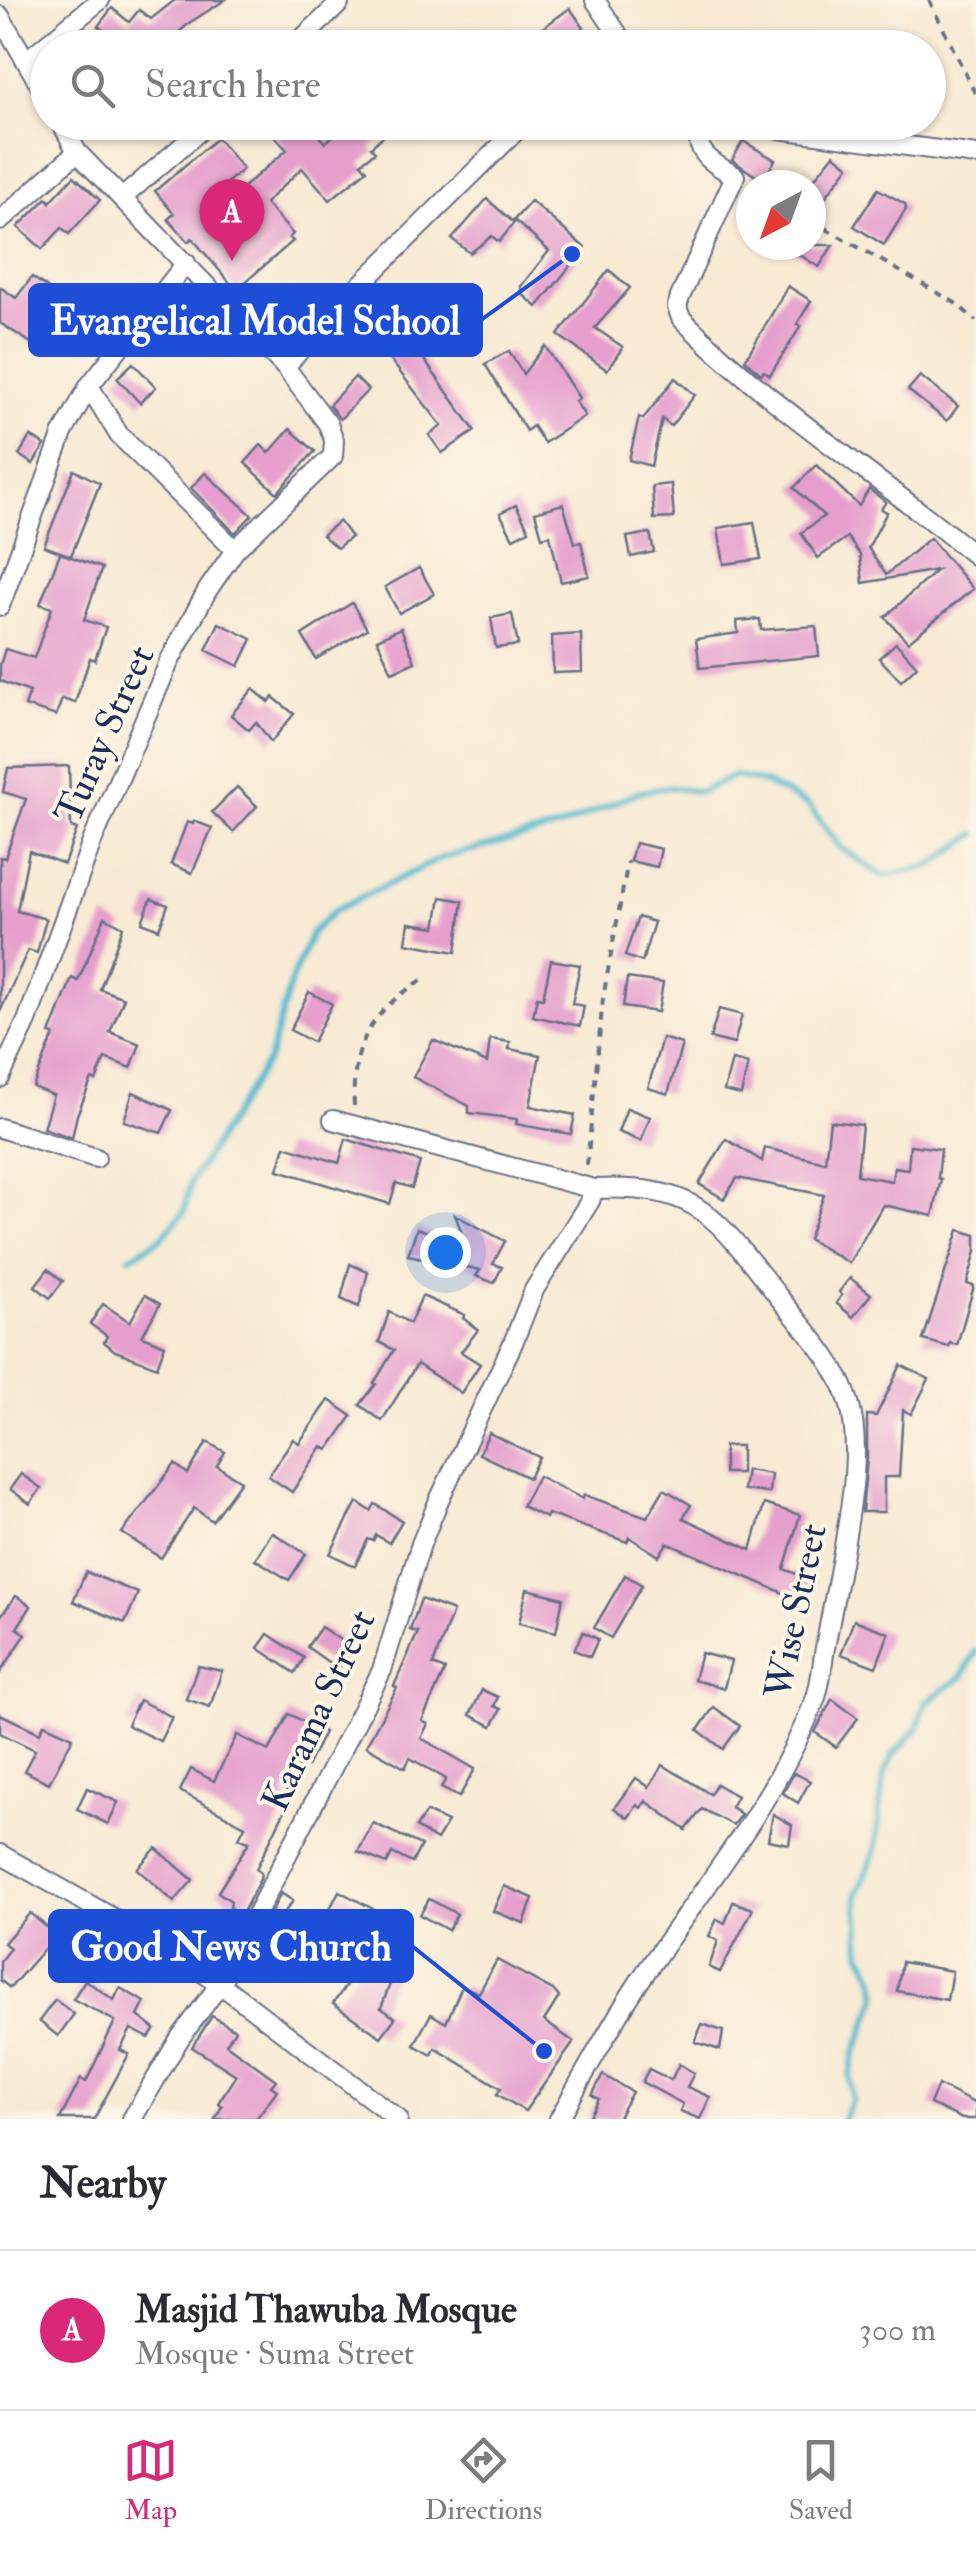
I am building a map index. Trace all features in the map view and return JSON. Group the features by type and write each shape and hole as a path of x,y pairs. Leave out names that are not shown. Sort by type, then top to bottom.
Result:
{"street":[{"path":"64,30 100,0"},
{"path":"594,0 615,30"},
{"path":"311,30 339,4"},
{"path":"0,16 30,68"},
{"path":"26,61 30,58"},
{"path":"71,140 77,152 285,367 337,308 507,140"},
{"path":"122,198 189,140"},
{"path":"698,140 706,158 735,176 680,296 676,307 681,318 739,374 846,460 976,556"},
{"path":"862,140 976,155"},
{"path":"0,220 77,152"},
{"path":"0,606 63,434 89,386 186,263"},
{"name":"Turay Street","path":"0,1078 28,1021 92,842 170,660 206,591 235,550 333,456 334,440 328,424 285,367"},
{"path":"89,386 119,435 235,550"},
{"name":"Wise Street","path":"333,1120 594,1189 662,1191 704,1210 730,1236 834,1368 849,1402 854,1434 849,1516 816,1696 788,1760 739,1840 640,1980 559,2119"},
{"path":"0,1128 96,1158"},
{"name":"Karama Street","path":"132,2119 180,2038 220,1984 382,1670 420,1544 438,1500 534,1290 594,1189"},
{"path":"0,1854 161,1945 220,1984 398,2119"}],"path":[{"path":"929,0 944,30"},
{"path":"946,34 976,94"},
{"path":"826,229 956,304 976,321"},
{"path":"564,1181 586,1168 604,998 628,861"},
{"path":"355,1124 353,1071 373,1018 398,994 427,977"}],"building":[{"path":"175,0 225,0 181,30 103,30 98,26 112,8 129,22 139,10 151,19"},
{"path":"570,8 585,30 540,30"},
{"path":"219,140 243,169 202,204 225,230 255,205 241,189 287,150 278,140 379,140 371,147 375,152 361,163 367,170 330,200 302,168 265,203 293,234 289,238 293,241 236,290 192,238 188,242 168,219 174,214 155,191"},
{"path":"743,141 775,160 769,170 747,170 732,160"},
{"path":"834,154 849,166 826,196 826,170 821,170"},
{"path":"74,176 100,200 69,234 62,228 42,249 18,227 47,198 50,202"},
{"path":"878,189 905,204 906,209 884,245 854,226"},
{"path":"487,199 514,223 499,242 492,236 470,253 452,239"},
{"path":"531,201 585,248 537,307 521,293 521,286 549,251 514,220"},
{"path":"609,270 630,288 595,328 623,347 607,370 558,335"},
{"path":"32,277 49,289 44,296 63,310 36,346 0,323 0,287 16,298"},
{"path":"788,286 811,301 797,324 801,326 770,375 764,371 761,374 745,360"},
{"path":"426,296 444,317 412,343 475,431 442,453 429,435 442,426 360,321 377,308 390,325"},
{"path":"545,346 579,398 575,401 585,416 544,443 533,426 526,431 485,364 509,351 523,374"},
{"path":"133,363 156,387 140,403 117,378"},
{"path":"920,376 958,406 947,421 908,390"},
{"path":"355,377 368,390 340,419 329,405"},
{"path":"675,378 695,395 671,426 662,419 651,466 629,460 639,417 643,419"},
{"path":"290,429 315,451 277,493 245,463 261,445 269,453"},
{"path":"30,436 45,445 33,464 19,455"},
{"path":"816,465 859,506 869,489 886,502 881,509 887,512 868,548 886,575 930,538 973,589 908,642 885,617 937,570 863,583 860,555 847,537 818,558 801,533 824,516 794,488"},
{"path":"74,470 100,483 71,556 44,546"},
{"path":"205,473 252,515 235,533 191,488"},
{"path":"671,484 674,518 654,519 652,486"},
{"path":"563,504 575,543 581,542 589,576 561,582 550,535 542,537 535,512"},
{"path":"516,505 529,530 513,538 500,513"},
{"path":"339,521 351,537 337,548 322,535"},
{"path":"754,522 761,559 724,564 718,528"},
{"path":"650,533 654,552 631,557 627,537"},
{"path":"60,553 102,568 84,620 106,627 95,660 90,658 75,703 62,699 56,716 25,706 30,692 0,681 0,665 5,649 34,658 52,608 40,604"},
{"path":"419,568 434,594 399,613 385,587"},
{"path":"352,603 367,629 316,659 302,635"},
{"path":"512,614 518,645 496,648 491,618"},
{"path":"760,619 761,630 816,626 819,656 700,668 696,639 738,633 737,621"},
{"path":"219,623 252,639 239,666 206,650"},
{"path":"401,628 415,662 392,672 377,639"},
{"path":"581,634 582,672 553,673 552,636"},
{"path":"896,643 917,666 901,681 879,658"},
{"path":"253,689 269,702 273,697 294,714 271,742 256,722 249,730 231,715"},
{"path":"69,766 71,827 77,829 64,864 29,851 17,911 46,919 37,953 28,950 0,1012 0,857 5,858 26,799 3,792 8,768"},
{"path":"237,787 257,806 233,832 212,812"},
{"path":"187,822 212,828 192,873 171,864"},
{"path":"635,843 661,849 657,867 630,861"},
{"path":"441,897 463,901 456,952 406,943 409,923 436,927"},
{"path":"151,899 168,905 159,929 142,922"},
{"path":"105,917 123,927 100,989 124,998 110,1032 140,1044 131,1068 105,1058 77,1115 72,1138 43,1128 53,1095 33,1087 72,978 78,981"},
{"path":"638,917 654,922 642,962 625,956"},
{"path":"551,960 580,965 572,1004 584,1006 580,1026 533,1016 537,997 543,998"},
{"path":"627,978 663,983 658,1012 623,1007"},
{"path":"309,992 332,1004 313,1042 290,1030"},
{"path":"719,1009 742,1015 734,1044 710,1038"},
{"path":"662,1038 682,1044 668,1094 648,1088"},
{"path":"490,1039 510,1042 509,1049 540,1055 530,1106 575,1115 571,1134 516,1124 517,1119 469,1113 469,1106 413,1077 433,1040 487,1063"},
{"path":"732,1060 748,1064 741,1095 724,1091"},
{"path":"133,1092 172,1110 161,1133 124,1121"},
{"path":"627,1108 650,1117 641,1141 618,1132"},
{"path":"830,1121 862,1125 857,1175 892,1181 894,1167 908,1169 910,1145 941,1149 941,1179 933,1216 883,1205 849,1263 808,1239 824,1195 737,1178 724,1199 699,1184 726,1139 762,1161 765,1148 825,1162"},
{"path":"346,1139 420,1162 412,1188 396,1183 390,1204 278,1170 285,1146 339,1163"},
{"path":"455,1215 505,1241 493,1264 502,1267 494,1283 476,1276 480,1270 408,1255 417,1228 467,1246"},
{"path":"959,1230 976,1235 967,1284 974,1286 957,1345 950,1343 949,1347 923,1340"},
{"path":"350,1264 368,1272 359,1307 341,1299"},
{"path":"48,1269 63,1281 50,1298 35,1286"},
{"path":"850,1278 871,1294 853,1317 836,1303"},
{"path":"145,1295 160,1304 142,1336 165,1345 157,1367 115,1351 104,1342 107,1336 90,1324 103,1304 130,1322"},
{"path":"422,1296 465,1315 463,1318 478,1330 461,1352 480,1364 461,1393 417,1364 382,1421 360,1405 394,1350 379,1342 389,1312 410,1323"},
{"path":"901,1365 929,1379 911,1414 903,1410 899,1477 884,1477 884,1512 862,1512 867,1415 876,1416"},
{"path":"329,1400 352,1416 328,1450 322,1446 292,1492 268,1476 293,1439 299,1443"},
{"path":"489,1433 539,1457 529,1478 479,1454"},
{"path":"207,1442 225,1452 217,1466 241,1481 212,1521 194,1508 161,1558 122,1533 175,1464 188,1474"},
{"path":"724,1446 741,1446 741,1473 724,1473"},
{"path":"746,1470 771,1474 769,1493 743,1490"},
{"path":"21,1474 41,1488 30,1504 10,1489"},
{"path":"538,1476 583,1499 584,1495 647,1517 664,1489 691,1505 683,1518 751,1550 764,1504 800,1515 784,1569 814,1581 808,1598 786,1594 667,1543 659,1556 629,1537 627,1542 548,1514 546,1518 522,1506"},
{"path":"357,1502 371,1511 375,1504 402,1521 389,1543 376,1535 373,1541 368,1539 355,1566 330,1554"},
{"path":"272,1532 306,1554 289,1580 255,1559"},
{"path":"86,1572 138,1593 125,1623 73,1601"},
{"path":"625,1575 642,1585 611,1638 594,1628"},
{"path":"527,1589 563,1598 556,1632 519,1623"},
{"path":"16,1596 31,1606 17,1628 26,1634 0,1673 0,1617"},
{"path":"421,1599 453,1611 433,1665 445,1670 422,1721 428,1724 421,1738 475,1769 459,1797 441,1788 446,1779 410,1758 405,1768 366,1746 397,1688 394,1686 418,1632 410,1630"},
{"path":"854,1620 889,1633 876,1667 841,1654"},
{"path":"321,1627 352,1648 338,1669 307,1647"},
{"path":"583,1632 598,1639 590,1657 574,1650"},
{"path":"268,1634 304,1658 295,1673 258,1648"},
{"path":"701,1653 731,1661 724,1688 694,1680"},
{"path":"198,1666 222,1671 210,1707 186,1699"},
{"path":"482,1690 498,1697 494,1706 501,1709 492,1726 470,1715"},
{"path":"832,1699 858,1718 836,1747 815,1732"},
{"path":"139,1700 172,1717 160,1741 127,1725"},
{"path":"714,1707 740,1726 723,1749 698,1730"},
{"path":"0,1714 40,1733 44,1724 73,1737 49,1783 24,1771 35,1750 0,1733"},
{"path":"289,1714 324,1732 307,1767 300,1764 284,1797 290,1800 256,1869 261,1873 260,1879 242,1914 230,1908 231,1901 218,1892 249,1842 239,1838 245,1826 180,1791 191,1769 214,1781 237,1735 269,1751"},
{"path":"663,1765 710,1794 716,1784 737,1796 731,1807 741,1814 733,1825 702,1809 686,1830 646,1801 641,1808 637,1805 628,1818 614,1808 636,1778 649,1787"},
{"path":"794,1773 810,1781 798,1803 783,1793"},
{"path":"87,1788 118,1802 108,1824 77,1809"},
{"path":"426,1812 448,1822 437,1840 416,1827"},
{"path":"773,1814 792,1825 789,1844 768,1840"},
{"path":"373,1823 421,1845 412,1863 392,1853 387,1864 358,1852"},
{"path":"156,1848 193,1880 174,1902 137,1869"},
{"path":"504,1886 533,1898 524,1923 493,1911"},
{"path":"339,1891 377,1911 356,1952 318,1932"},
{"path":"281,1893 293,1901 272,1929 264,1926"},
{"path":"429,1899 457,1914 448,1930 420,1915"},
{"path":"733,1902 753,1909 720,1972 709,1967 718,1941 709,1936 717,1919 725,1923"},
{"path":"30,1913 56,1935 10,1988 0,1980 0,1961 10,1948 4,1943"},
{"path":"371,1949 399,1960 381,2008 395,2018 381,2037 333,2004"},
{"path":"497,1960 553,1990 559,1997 544,2021 574,2042 525,2111 497,2094 501,2088 435,2048 432,2055 414,2045 431,2014 446,2023 462,1986 479,1993"},
{"path":"902,1962 952,1971 947,2000 897,1991"},
{"path":"85,1980 114,2000 120,1988 145,2002 138,2016 155,2029 149,2038 131,2029 120,2050 129,2054 94,2119 60,2119 81,2079 86,2082 115,2021 73,1999"},
{"path":"55,2000 74,2014 58,2036 39,2021"},
{"path":"212,2016 235,2030 226,2044 276,2080 271,2086 277,2090 256,2119 215,2119 222,2106 218,2103 236,2075 192,2047"},
{"path":"702,2024 723,2031 720,2050 695,2042"},
{"path":"679,2064 694,2073 687,2087 710,2097 700,2119 680,2111 683,2104 642,2082 649,2069 671,2080"},
{"path":"603,2075 632,2092 617,2119 588,2119 599,2099 592,2095"},
{"path":"938,2085 976,2104 976,2119 962,2119 930,2104"}],"waterway":[{"path":"130,1257 160,1239 184,1212 191,1181 269,1058 291,981 311,933 335,910 442,858 561,827 638,792 669,787 700,792 734,776 765,783 808,805 841,848 883,876 931,866 976,834"},
{"path":"843,2119 852,2100 850,2076 854,2056 878,1996 874,1976 861,1952 857,1894 875,1853 884,1774 893,1755 917,1729 926,1702 962,1677 976,1651"}],"place":[{"name":"Evangelical Model School","path":"572,254"},
{"name":"Masjid Thawuba Mosque","path":"232,261"},
{"name":"Good News Church","path":"544,2051"}]}
